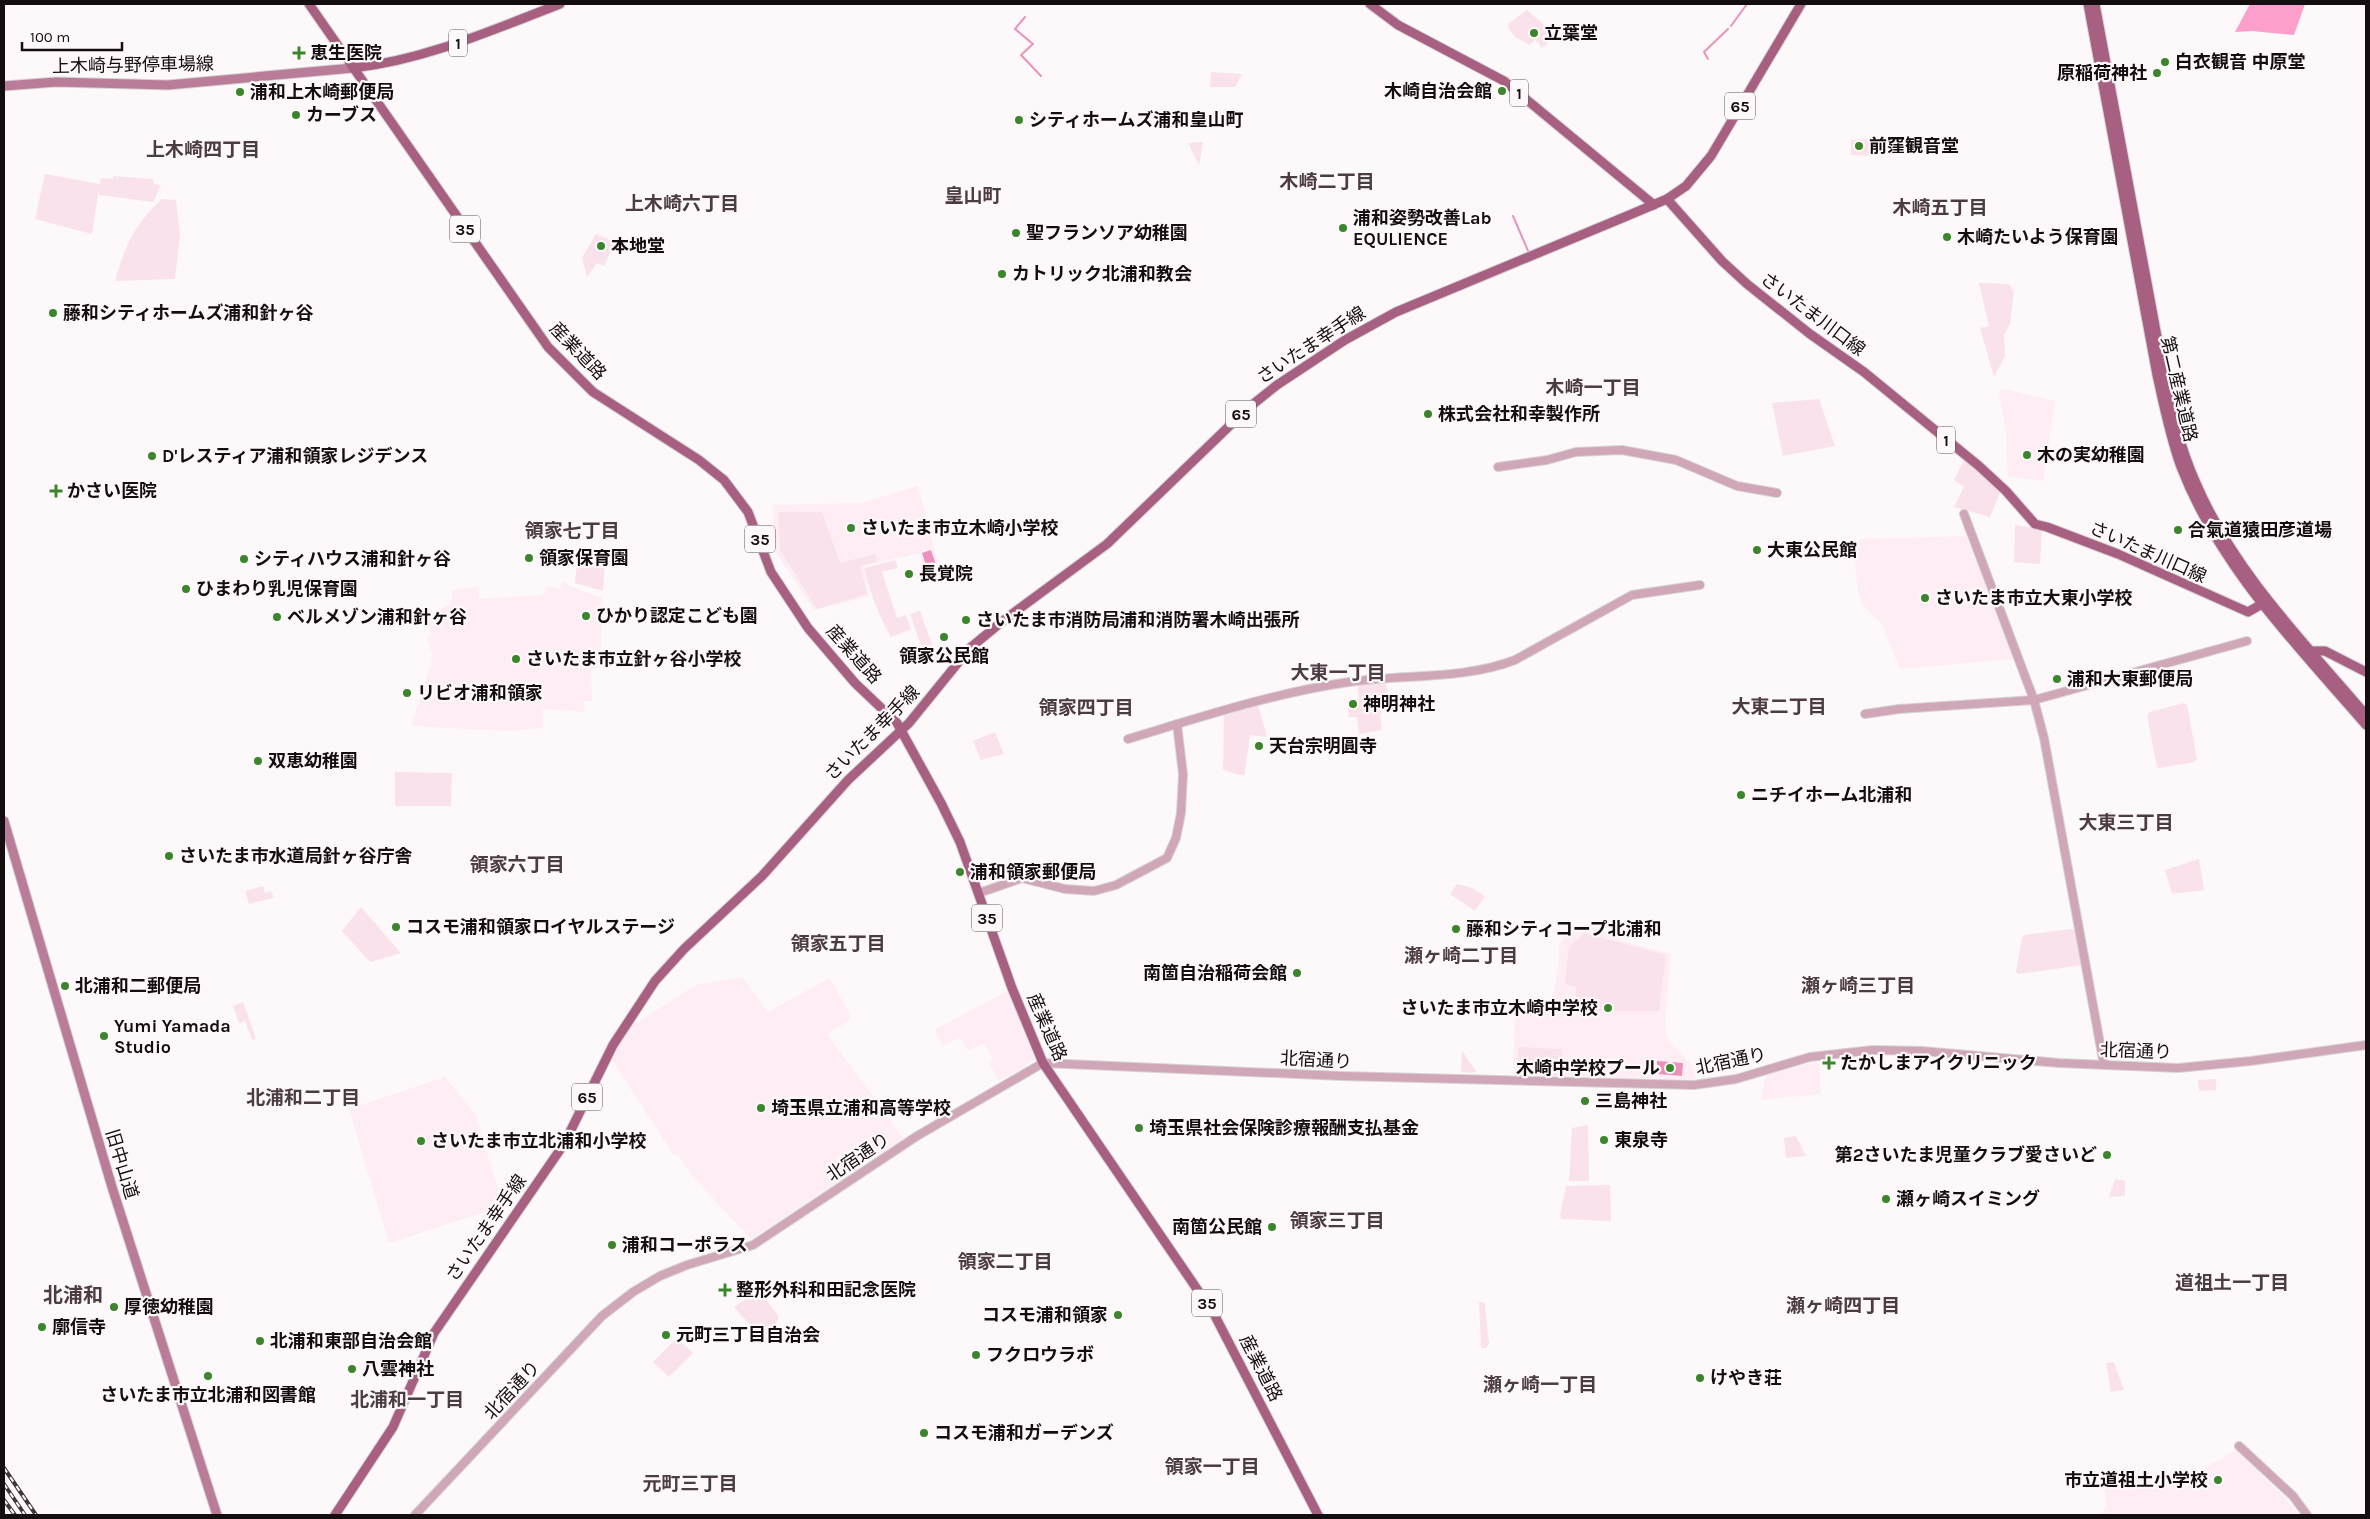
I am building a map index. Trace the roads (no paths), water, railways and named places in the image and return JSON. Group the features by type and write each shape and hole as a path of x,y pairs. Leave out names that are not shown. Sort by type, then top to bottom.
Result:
{"main road":[{"name":"産業道路","path":"308,4 548,347 593,392 698,460 724,480 748,512 771,572 808,628 855,682 893,718 902,730 952,824 979,893 1012,988 1043,1063 1214,1314 1318,1515"},
{"name":"1","path":"353,68 385,64 427,54 560,4"},
{"name":"1","path":"1370,4 1402,28 1504,81 1654,204"},
{"name":"65","path":"1667,198 1686,186 1707,162 1801,4"},
{"name":"第二産業道路","path":"2088,4 2163,405 2174,445 2190,488 2208,525 2230,560 2262,604 2366,715"},
{"name":"第二産業道路","path":"2095,4 2162,364 2181,443 2196,484 2228,544 2251,578 2366,725"},
{"name":"上木崎与野停車場線","path":"4,86 56,82 168,85 353,68"},
{"path":"1654,204 1667,198"},
{"name":"さいたま川口線","path":"1667,198 1722,261 1747,284 1810,334 1864,372 1979,466 2006,491 2035,524 2047,526 2118,554 2248,612 2262,604"},
{"name":"さいたま幸手線","path":"335,1515 393,1427 434,1334 564,1144 613,1045 656,981 684,949 762,876 848,780 902,730 978,640 1107,544 1247,409 1277,385 1345,340 1378,321 1654,204"},
{"path":"2307,651 2325,651 2366,672"},
{"name":"旧中山道","path":"4,821 110,1182 217,1515"}],"street":[{"path":"1498,467 1547,460 1576,452 1622,450 1676,460 1738,486 1777,493"},
{"path":"1964,514 2034,700 2062,835 2104,1065"},
{"path":"1128,739 1223,709 1343,683 1495,668 1515,660 1632,595 1700,585"},
{"path":"1865,714 1899,709 2034,700 2247,641"},
{"path":"979,893 1022,878 1065,889 1094,891 1116,885 1167,858 1176,838 1181,813 1184,774 1177,724"},
{"name":"北宿通り","path":"416,1515 602,1316 632,1292 676,1269 752,1245 917,1136 1043,1063 1342,1076 1694,1085 1736,1079 1810,1057 1873,1050 1922,1051 2104,1065 2205,1067 2366,1045"},
{"path":"2239,1446 2293,1496 2307,1515"}],"waterway":[{"path":"1731,26 1747,4"},
{"path":"1025,17 1015,29 1033,44 1021,55 1041,76"},
{"path":"1708,59 1704,52 1728,29"},
{"path":"1513,216 1529,253"}],"railway":[{"path":"4,1468 36,1515"},
{"path":"4,1484 25,1515"},
{"path":"4,1500 15,1515"}],"place":[{"name":"立葉堂","path":"1534,33"},
{"name":"恵生医院","path":"299,53"},
{"name":"白衣観音 中原堂","path":"2165,62"},
{"name":"原稲荷神社","path":"2157,73"},
{"name":"木崎自治会館","path":"1502,91"},
{"name":"浦和上木崎郵便局","path":"240,92"},
{"name":"カーブス","path":"296,115"},
{"name":"シティホームズ浦和皇山町","path":"1019,120"},
{"name":"前窪観音堂","path":"1859,146"},
{"name":"浦和姿勢改善Lab EQULIENCE","path":"1343,228"},
{"name":"聖フランソア幼稚園","path":"1016,233"},
{"name":"木崎たいよう保育園","path":"1947,237"},
{"name":"本地堂","path":"601,246"},
{"name":"カトリック北浦和教会","path":"1002,274"},
{"name":"藤和シティホームズ浦和針ヶ谷","path":"53,313"},
{"name":"株式会社和幸製作所","path":"1428,414"},
{"name":"木の実幼稚園","path":"2027,455"},
{"name":"D'レスティア浦和領家レジデンス","path":"152,456"},
{"name":"かさい医院","path":"56,491"},
{"name":"さいたま市立木崎小学校","path":"851,528"},
{"name":"合氣道猿田彦道場","path":"2178,530"},
{"name":"大東公民館","path":"1757,550"},
{"name":"領家保育園","path":"529,558"},
{"name":"シティハウス浦和針ヶ谷","path":"244,559"},
{"name":"長覚院","path":"909,574"},
{"name":"ひまわり乳児保育園","path":"186,589"},
{"name":"さいたま市立大東小学校","path":"1925,598"},
{"name":"ひかり認定こども園","path":"586,616"},
{"name":"ベルメゾン浦和針ヶ谷","path":"277,617"},
{"name":"さいたま市消防局浦和消防署木崎出張所","path":"966,620"},
{"name":"領家公民館","path":"944,637"},
{"name":"さいたま市立針ヶ谷小学校","path":"516,659"},
{"name":"浦和大東郵便局","path":"2057,679"},
{"name":"リビオ浦和領家","path":"407,693"},
{"name":"神明神社","path":"1353,704"},
{"name":"天台宗明圓寺","path":"1259,746"},
{"name":"双恵幼稚園","path":"258,761"},
{"name":"ニチイホーム北浦和","path":"1741,795"},
{"name":"さいたま市水道局針ヶ谷庁舎","path":"169,856"},
{"name":"浦和領家郵便局","path":"960,872"},
{"name":"コスモ浦和領家ロイヤルステージ","path":"396,927"},
{"name":"藤和シティコープ北浦和","path":"1456,929"},
{"name":"南箇自治稲荷会館","path":"1297,973"},
{"name":"北浦和二郵便局","path":"65,986"},
{"name":"さいたま市立木崎中学校","path":"1608,1008"},
{"name":"Yumi Yamada Studio","path":"104,1036"},
{"name":"たかしまアイクリニック","path":"1829,1063"},
{"name":"木崎中学校プール","path":"1670,1068"},
{"name":"三島神社","path":"1585,1101"},
{"name":"埼玉県立浦和高等学校","path":"761,1108"},
{"name":"埼玉県社会保険診療報酬支払基金","path":"1139,1128"},
{"name":"東泉寺","path":"1604,1140"},
{"name":"さいたま市立北浦和小学校","path":"421,1141"},
{"name":"第2さいたま児童クラブ愛さいど","path":"2107,1155"},
{"name":"瀬ヶ崎スイミング","path":"1886,1199"},
{"name":"南箇公民館","path":"1272,1227"},
{"name":"浦和コーポラス","path":"612,1245"},
{"name":"整形外科和田記念医院","path":"725,1290"},
{"name":"厚徳幼稚園","path":"114,1307"},
{"name":"コスモ浦和領家","path":"1118,1315"},
{"name":"廓信寺","path":"42,1327"},
{"name":"元町三丁目自治会","path":"666,1335"},
{"name":"北浦和東部自治会館","path":"260,1341"},
{"name":"フクロウラボ","path":"976,1355"},
{"name":"八雲神社","path":"352,1369"},
{"name":"さいたま市立北浦和図書館","path":"208,1376"},
{"name":"けやき荘","path":"1700,1378"},
{"name":"コスモ浦和ガーデンズ","path":"924,1433"},
{"name":"市立道祖土小学校","path":"2218,1480"}],"district":[{"name":"上木崎四丁目","path":"203,150"},
{"name":"木崎二丁目","path":"1327,182"},
{"name":"皇山町","path":"973,196"},
{"name":"上木崎六丁目","path":"682,204"},
{"name":"木崎五丁目","path":"1940,208"},
{"name":"木崎一丁目","path":"1593,388"},
{"name":"領家七丁目","path":"572,531"},
{"name":"大東一丁目","path":"1338,673"},
{"name":"大東二丁目","path":"1779,707"},
{"name":"領家四丁目","path":"1086,708"},
{"name":"大東三丁目","path":"2126,823"},
{"name":"領家六丁目","path":"517,865"},
{"name":"領家五丁目","path":"838,944"},
{"name":"瀬ヶ崎二丁目","path":"1461,956"},
{"name":"瀬ヶ崎三丁目","path":"1858,986"},
{"name":"北浦和二丁目","path":"303,1098"},
{"name":"領家三丁目","path":"1337,1221"},
{"name":"領家二丁目","path":"1005,1262"},
{"name":"道祖土一丁目","path":"2232,1283"},
{"name":"北浦和","path":"73,1295"},
{"name":"瀬ヶ崎四丁目","path":"1843,1306"},
{"name":"瀬ヶ崎一丁目","path":"1540,1385"},
{"name":"北浦和一丁目","path":"407,1400"},
{"name":"領家一丁目","path":"1212,1467"},
{"name":"元町三丁目","path":"690,1484"}]}
